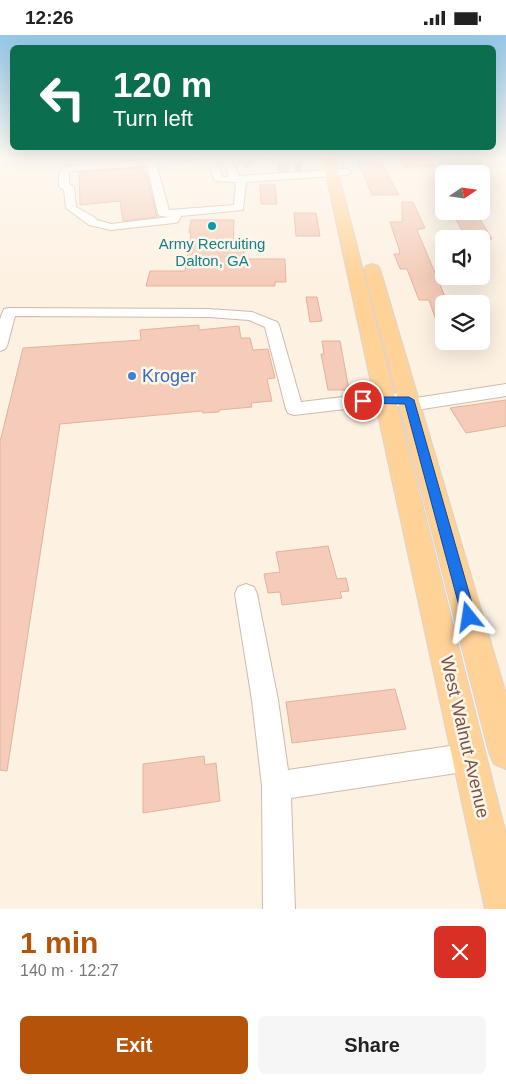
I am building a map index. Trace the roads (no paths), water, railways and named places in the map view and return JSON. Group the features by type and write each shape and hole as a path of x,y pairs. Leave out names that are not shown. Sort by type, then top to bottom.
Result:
{"main road":[{"name":"West Walnut Avenue","path":"342,197 506,752"},
{"name":"West Walnut Avenue","path":"402,401 470,757 505,909"}],"street":[{"path":"69,197 70,208 90,219 93,223 111,227 174,220 176,214"},
{"path":"160,197 164,214 239,208 240,197"},
{"path":"0,346 9,312 209,313 252,316 272,325 294,409 371,399 402,401 506,390"},
{"path":"246,594 265,699 276,786 279,909"},
{"path":"276,786 470,757"}],"place":[{"name":"Army Recruiting Dalton, GA","path":"212,226"},
{"name":"Kroger","path":"132,376"}]}
